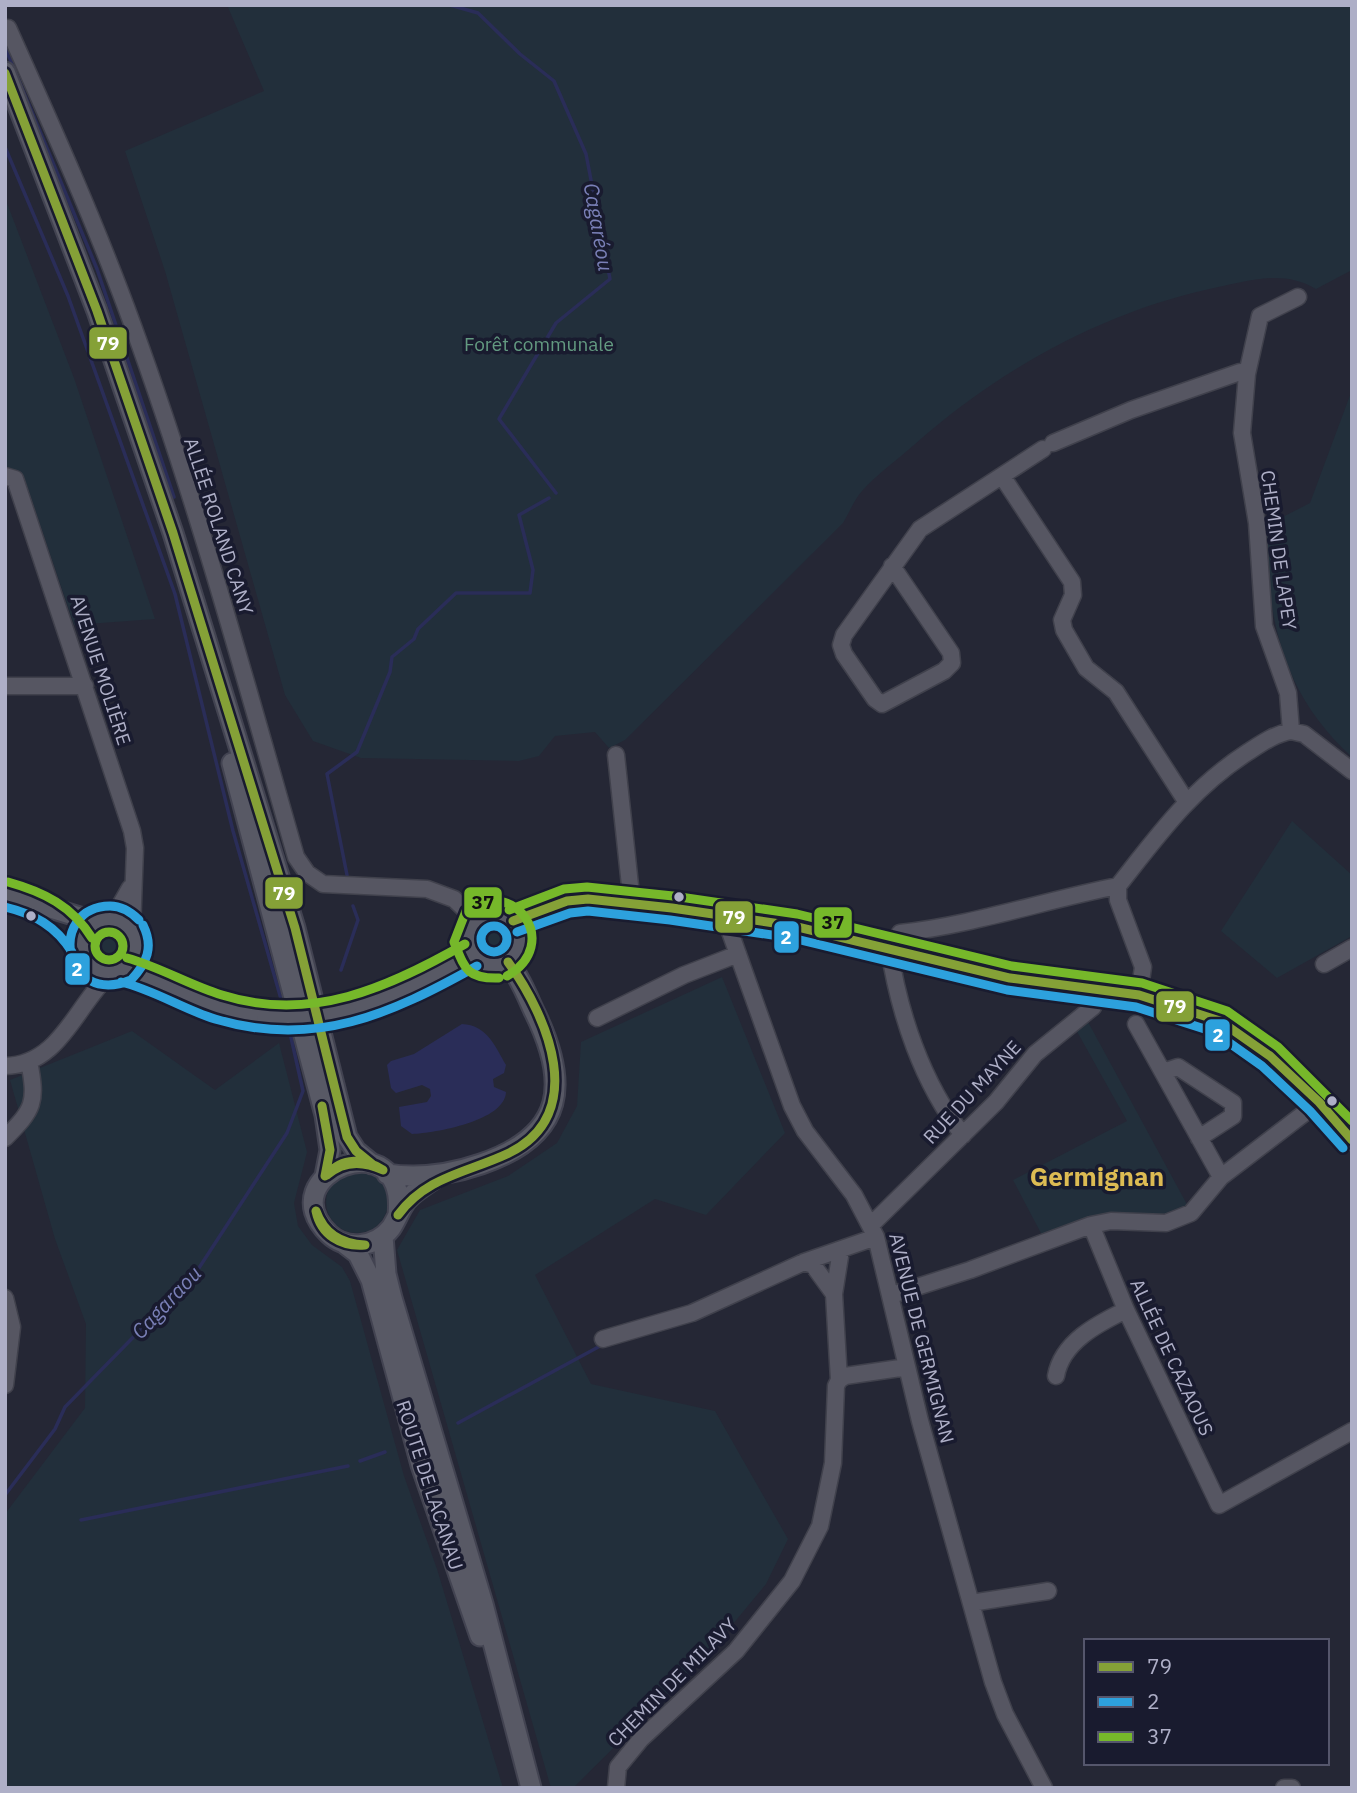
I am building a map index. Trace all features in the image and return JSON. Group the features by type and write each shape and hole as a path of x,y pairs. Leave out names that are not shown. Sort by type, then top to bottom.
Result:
{"main road":[{"path":"5,72 144,442 295,928 347,1137 356,1151 379,1169 396,1189 397,1214"},
{"path":"5,94 40,163"},
{"path":"208,653 249,834 325,1115 330,1150 315,1201 316,1215 322,1228 345,1244 358,1245 383,1236 410,1197 437,1177 514,1151 532,1137 550,1112 556,1083 553,1052 508,962"},
{"path":"5,894 101,920 121,920 169,985"},
{"path":"513,921 568,901 588,899 632,904 794,926 1010,978 1139,995 1220,1021 1270,1056 1319,1102 1352,1140"},
{"path":"43,906 69,926 82,945 90,965 169,985 212,1005 267,1018 311,1019 347,1013 401,994 471,955"},
{"path":"499,913 513,921 520,943 508,962 492,967 477,961 471,955 467,933 475,919 499,913"},
{"path":"82,945 83,936 101,920"},
{"path":"117,972 135,957 135,939"},
{"path":"324,1176 348,1162 437,1177"},
{"name":"ROUTE DE LACANAU","path":"383,1236 386,1274 392,1298 483,1604 514,1731"},
{"name":"ROUTE DE LACANAU","path":"345,1244 358,1254 371,1280 421,1465 514,1731 531,1788"}],"street":[{"name":"ALLÉE ROLAND CANY","path":"8,28 94,222 134,328 236,650 296,857 307,873 323,884 427,889 454,899 475,919"},
{"name":"CHEMIN DE LAPEY","path":"1291,731 1288,693 1264,626 1257,523 1242,433 1247,374 1260,316 1298,298"},
{"path":"892,566 951,653 953,663 944,671 882,704 875,699 841,645 844,635 892,566 920,529 1048,446 1131,410 1240,372 1247,374"},
{"path":"1002,476 1072,582 1073,595 1062,620 1064,630 1086,668 1116,692 1186,801"},
{"name":"AVENUE MOLIÈRE","path":"10,478 85,686 132,831 135,876 131,912 135,939"},
{"path":"5,686 85,686"},
{"path":"1139,995 1143,967 1118,900 1118,886 1186,801 1223,768 1273,737 1291,731 1313,740 1352,771"},
{"path":"616,755 632,904"},
{"path":"101,920 122,904 135,876"},
{"path":"963,1135 929,1078 905,1020 889,948 900,933 950,928 1055,898 1118,886"},
{"name":"AVENUE DE GERMIGNAN","path":"724,915 792,1106 805,1131 874,1230 892,1295 906,1367 971,1603 1005,1714 1044,1788"},
{"path":"1324,964 1352,948"},
{"path":"597,1018 684,975 738,954"},
{"path":"5,1066 19,1066 29,1061 67,1033 92,992 117,972"},
{"name":"RUE DU MAYNE","path":"874,1230 996,1102 1035,1054 1093,1007 1102,989"},
{"path":"1136,1024 1222,1177"},
{"path":"5,1138 29,1114 34,1088 29,1061"},
{"path":"1163,1072 1178,1067 1233,1103 1233,1116 1199,1138"},
{"path":"892,1295 970,1270 1091,1225 1111,1221 1139,1224 1172,1220 1191,1213 1222,1177 1319,1102"},
{"name":"ALLÉE DE CAZAOUS","path":"1091,1225 1126,1310 1219,1504 1352,1431"},
{"path":"604,1339 692,1313 804,1262 841,1250 874,1230"},
{"name":"CHEMIN DE MILAVY","path":"616,1788 618,1767 641,1739 736,1651 792,1581 820,1525 833,1463 836,1386 839,1380 834,1294 841,1250"},
{"path":"804,1262 813,1265 834,1294"},
{"path":"5,1298 12,1327 5,1385"},
{"path":"1056,1376 1059,1361 1090,1327 1126,1310"},
{"path":"839,1380 845,1376 906,1367"},
{"path":"971,1603 1048,1591"},
{"path":"1284,1788 1292,1788"}],"green space":[{"name":"Forêt communale","path":"227,5 1352,5 1352,270 1316,289 1293,280 1271,278 1180,296 1098,326 1020,366 948,417 874,479 859,495 843,523 625,740 609,748 595,732 555,736 539,756 519,761 361,758 313,741 285,695 165,271 125,151 264,91"},
{"path":"5,198 74,378 155,619 74,625 24,477 5,469"},
{"path":"1352,390 1352,757 1309,707 1283,652 1270,592 1265,526 1310,503"},
{"path":"1292,821 1352,875 1352,936 1277,978 1221,931"},
{"path":"495,921 508,926 513,939 508,952 495,957 482,952 477,939 482,926"},
{"path":"109,928 122,933 127,946 122,959 109,964 96,959 91,946 96,933"},
{"path":"722,977 785,1133 706,1215 655,1199 535,1275 591,1384 715,1411 788,1539 766,1584 708,1654 573,1788 551,1788 397,1250 420,1210 508,1176 557,1143 577,1106 581,1042"},
{"path":"1087,1020 1190,1210 1179,1218 1044,1239 1013,1180 1127,1121 1075,1028"},
{"path":"132,1031 215,1090 279,1043 307,1152 294,1203 298,1226 312,1245 342,1267 350,1281 404,1476 437,1569 503,1788 5,1788 5,1514 85,1408 86,1324 55,1239 10,1080"},
{"path":"351,1171 363,1171 379,1180 386,1190 386,1214 379,1224 363,1233 351,1233 340,1228 331,1219 326,1208 326,1196 331,1185 340,1176"}],"water":[{"path":"462,1024 471,1025 484,1032 506,1065 504,1073 493,1079 494,1087 506,1092 503,1102 494,1111 467,1124 412,1134 401,1126 399,1107 427,1102 431,1096 430,1089 422,1085 396,1093 391,1088 387,1065 391,1061 414,1054"}],"waterway":[{"name":"Cagaréou","path":"450,5 478,13 520,54 554,81 586,154 610,279 556,323 499,419 556,493"},
{"path":"5,47 97,269 174,497"},
{"path":"5,147 68,296 175,594 233,831 285,1013"},
{"name":"Cagaréou","path":"347,875 327,774 357,752 390,672 392,657 414,639 418,629 456,593 530,593 533,570 519,515 549,498"},
{"name":"Cagaréou","path":"341,970 358,920 353,906"},
{"name":"Cagaraou","path":"5,1495 55,1429 65,1407 195,1274 287,1133 303,1091 288,1024"},
{"path":"458,1423 602,1345"},
{"path":"360,1461 385,1452"},
{"path":"81,1520 348,1466"}],"transit line":[{"name":"79","path":"5,73 97,311 173,533 295,928 347,1137 356,1151 372,1164"},
{"name":"37","path":"8,882 34,890 56,902 76,917 92,938"},
{"name":"37","path":"509,910 564,889 587,887 673,896 797,914 1012,966 1142,983 1227,1011 1278,1047 1352,1121"},
{"name":"79","path":"513,921 567,901 588,899 672,908 794,926 1010,978 1139,995 1220,1021 1270,1056 1319,1102 1352,1140"},
{"name":"37","path":"499,978 474,974 465,966 454,942 466,911 484,902 501,901 515,907 526,918 531,932 531,947 523,963 507,976"},
{"name":"2","path":"139,920 126,910 114,906 90,911 77,922 71,937 71,954 77,969 90,980 108,985 131,980 147,954 148,940 143,925"},
{"name":"2","path":"5,907 43,922 59,935 72,952"},
{"name":"2","path":"517,932 570,913 588,911 670,920 792,938 1007,990 1136,1007 1214,1032 1262,1066 1310,1111 1343,1148"},
{"name":"2","path":"494,926 503,930 507,939 503,948 494,952 485,948 481,939 485,930 494,926"},
{"name":"37","path":"109,932 119,936 123,946 119,956 109,960 99,956 95,946 99,936 109,932"},
{"name":"37","path":"127,958 222,995 255,1003 287,1005 318,1003 378,987 465,944"},
{"name":"79","path":"398,1215 409,1202 435,1184 509,1153 534,1136 548,1114 554,1090 554,1064 547,1036 523,984 508,962"},
{"name":"2","path":"121,982 215,1019 251,1027 286,1030 319,1028 383,1012 477,966"},
{"name":"79","path":"322,1106 330,1150 325,1176"},
{"name":"79","path":"327,1175 340,1165 354,1161 369,1163 383,1170"},
{"name":"79","path":"327,1175 354,1163 383,1170"},
{"name":"79","path":"316,1211 324,1226 334,1236 365,1245"},
{"name":"79","path":"316,1211 322,1227 333,1238 348,1244 365,1245"}],"district":[{"name":"Germignan","path":"1097,1176"}]}
